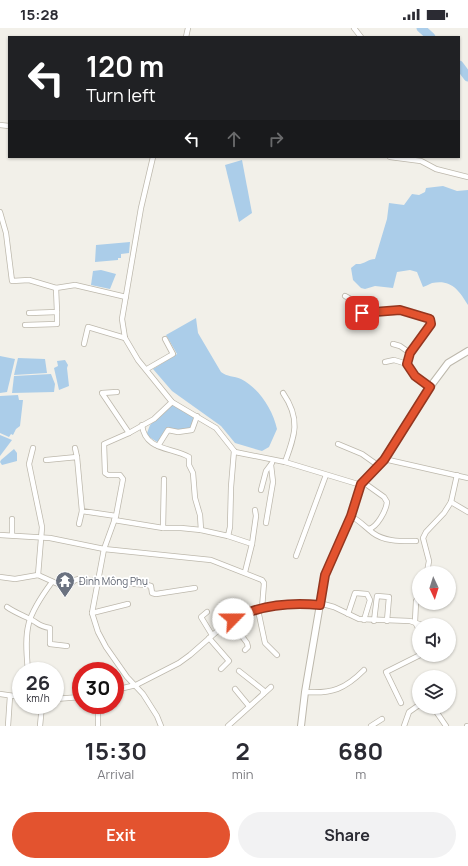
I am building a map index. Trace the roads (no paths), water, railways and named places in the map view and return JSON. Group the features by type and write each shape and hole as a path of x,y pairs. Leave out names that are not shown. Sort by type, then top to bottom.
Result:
{"street":[{"path":"354,28 360,36"},
{"path":"153,158 141,208 122,326 126,338 138,360 147,369 172,402 216,428 234,451 239,454 273,463 284,462 326,475 362,483 384,497 387,502 381,517 374,526 369,529"},
{"path":"406,158 421,159 436,169 468,177"},
{"path":"0,212 6,233 12,281 30,280 56,288 74,285 126,297"},
{"path":"25,325 57,324 56,288"},
{"path":"345,296 356,302 360,312 362,313 400,310 430,319 430,325 410,353 407,364"},
{"path":"29,313 57,312"},
{"path":"84,344 88,327 126,338"},
{"path":"147,369 173,354 165,339"},
{"path":"393,344 400,346 410,353"},
{"path":"301,726 305,692 325,575 351,516 362,483 384,460 430,387 448,363 468,351"},
{"path":"385,362 394,360 407,364 415,376 430,387"},
{"path":"117,392 102,393 129,433"},
{"path":"283,393 292,410 295,426 294,439 284,462"},
{"path":"161,726 157,716 136,685 127,677 106,647 98,632 92,613 104,549 115,518 123,479 120,475 108,475 105,473 104,444 129,433 154,419 172,402"},
{"path":"158,446 168,430 178,432 192,430 197,416"},
{"path":"142,425 143,433 150,442 189,457 195,498 200,515 201,530"},
{"path":"338,444 362,454 379,466"},
{"path":"33,448 29,464 42,519 42,538 38,575"},
{"path":"75,448 82,511 79,524"},
{"path":"228,536 230,527 230,487 234,451"},
{"path":"46,460 76,457"},
{"path":"384,460 468,478"},
{"path":"261,490 266,471 273,463"},
{"path":"266,523 273,482 273,463"},
{"path":"296,556 326,475"},
{"path":"428,566 429,561 423,538 426,532 444,513 451,502 457,475"},
{"path":"163,528 164,479"},
{"path":"451,502 468,512"},
{"path":"245,572 252,544 256,516 255,510"},
{"path":"82,511 163,528 201,530 228,536 252,544"},
{"path":"351,516 376,535 387,539 416,541"},
{"path":"12,519 12,535"},
{"path":"0,535 42,538 75,542 104,549 211,560 245,572 264,582 260,609 265,643 277,655"},
{"path":"0,577 15,579 38,575 67,588 77,579 99,580 150,586 152,593 156,594 195,588"},
{"path":"27,662 25,642 26,631 40,598 52,582"},
{"path":"348,614 356,593 367,594 370,600 364,620"},
{"path":"374,621 377,596 389,597 387,621"},
{"path":"124,688 136,685 187,658 210,636 230,620 260,609 298,603 334,607 364,620 412,622"},
{"path":"92,613 128,604"},
{"path":"7,607 21,616 30,619 40,627 50,628 50,644 67,646"},
{"path":"207,612 201,617 210,636 229,661 221,669"},
{"path":"230,620 247,643 248,647 245,650"},
{"path":"401,703 386,672 412,659"},
{"path":"305,692 320,693 338,690 354,680 364,670"},
{"path":"239,671 263,690 264,694"},
{"path":"228,726 271,687"},
{"path":"235,689 249,706"},
{"path":"0,694 10,696 8,726"},
{"path":"404,726 407,715 412,711"},
{"path":"40,726 41,714"},
{"path":"98,714 98,726"},
{"path":"438,714 446,726"},
{"path":"371,726 382,720"}],"water":[{"path":"242,160 252,213 239,222 225,165"},
{"path":"443,186 457,191 468,190 468,305 458,290 454,287 449,284 439,282 423,287 417,272 410,270 397,272 393,288 375,286 365,289 361,288 353,280 351,268 356,264 361,264 375,259 387,219 389,203 404,205 412,194 419,195 425,192 426,188"},
{"path":"130,242 129,253 121,254 121,258 118,258 118,260 95,262 96,245"},
{"path":"101,270 116,274 110,289 91,285 93,271"},
{"path":"196,318 198,333 221,372 248,383 254,388 269,407 277,429 269,447 262,451 235,443 221,426 172,391 153,369 177,354 166,335"},
{"path":"0,356 15,359 7,392 0,393"},
{"path":"18,358 45,359 47,373 14,375"},
{"path":"65,360 68,365 69,386 59,390 54,368 58,366 57,361"},
{"path":"51,374 55,384 54,392 12,393 14,376"},
{"path":"18,395 19,400 23,400 20,426 16,429 13,435 11,434 9,437 0,433 0,396"},
{"path":"173,404 195,417 191,428 178,431 167,428 159,443 149,437 147,433 150,425"},
{"path":"0,435 12,440 0,456"},
{"path":"14,449 17,453 17,461 2,465 0,462 1,460"}],"waterway":[{"path":"421,28 430,36"},
{"path":"460,66 468,77"}],"place":[{"name":"Đình Mông Phụ","path":"65,598"}]}
